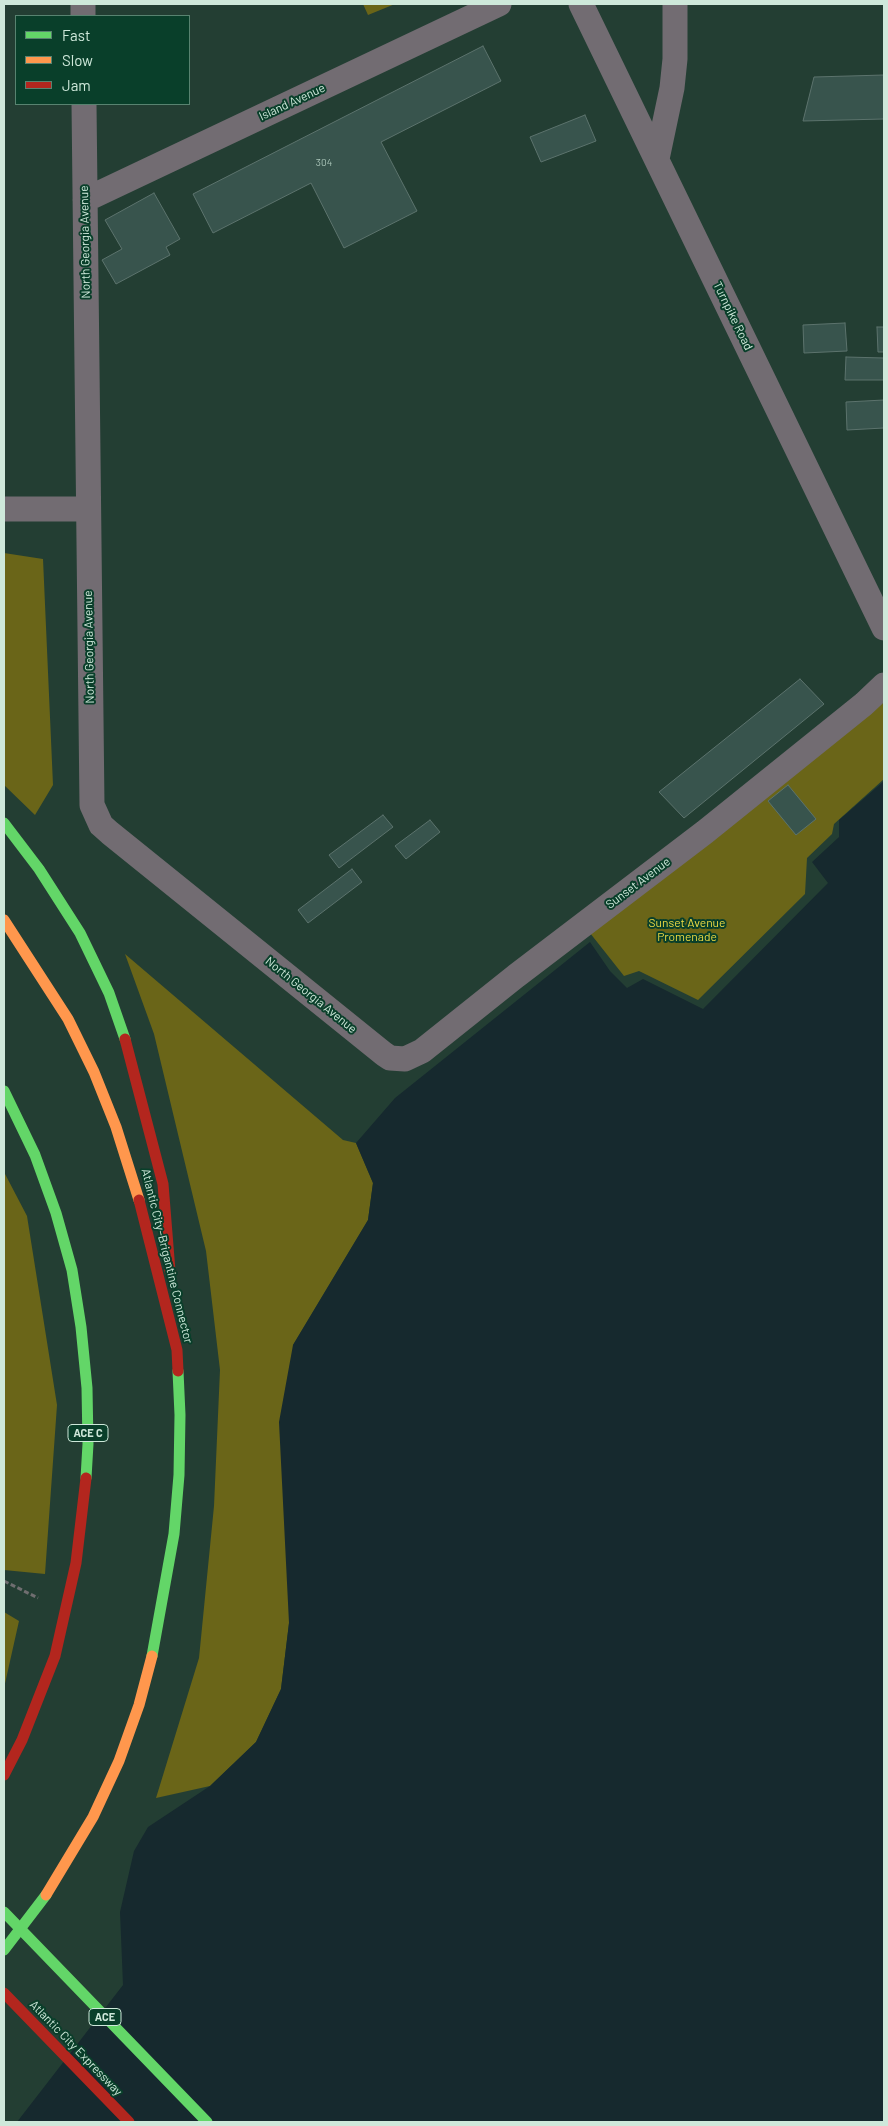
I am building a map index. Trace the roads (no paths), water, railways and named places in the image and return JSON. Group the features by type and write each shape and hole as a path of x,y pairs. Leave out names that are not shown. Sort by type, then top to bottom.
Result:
{"highway":[{"path":"4,823 39,869 80,933 109,993 120,1025 140,1090 163,1184 177,1350"},
{"name":"Atlantic City–Brigantine Connector","path":"4,920 68,1018 94,1072 116,1127 135,1184 177,1350 180,1415 179,1475 174,1534 154,1650 139,1705 118,1761 93,1817 64,1868 5,1949"},
{"name":"ACE C","path":"4,1092 35,1155 56,1213 72,1270 81,1327 87,1388 88,1444 84,1504 76,1563 55,1656 22,1740 4,1775"},
{"name":"ACE","path":"4,1912 207,2122"},
{"name":"Atlantic City Expressway","path":"4,1993 129,2122"}],"street":[{"name":"Island Avenue","path":"85,200 499,4"},
{"name":"Turnpike Road","path":"581,4 882,619"},
{"path":"657,159 672,88 675,59 676,4"},
{"name":"North Georgia Avenue","path":"84,105 92,806 101,825 110,833 384,1054"},
{"path":"4,509 88,508"},
{"name":"Sunset Avenue","path":"384,1054 390,1058 405,1059 422,1051 516,976 712,826 864,704 884,685"}],"water":[{"path":"884,781 884,2122 17,2122 123,1985 120,1912 134,1851 148,1827 210,1786 256,1742 281,1689 289,1623 279,1422 293,1345 368,1220 373,1183 356,1143 395,1098 590,942 610,971 627,988 643,979 703,1009 828,883 812,862 839,837 839,820"}],"park label":[{"name":"Sunset Avenue Promenade","path":"687,930"}]}
